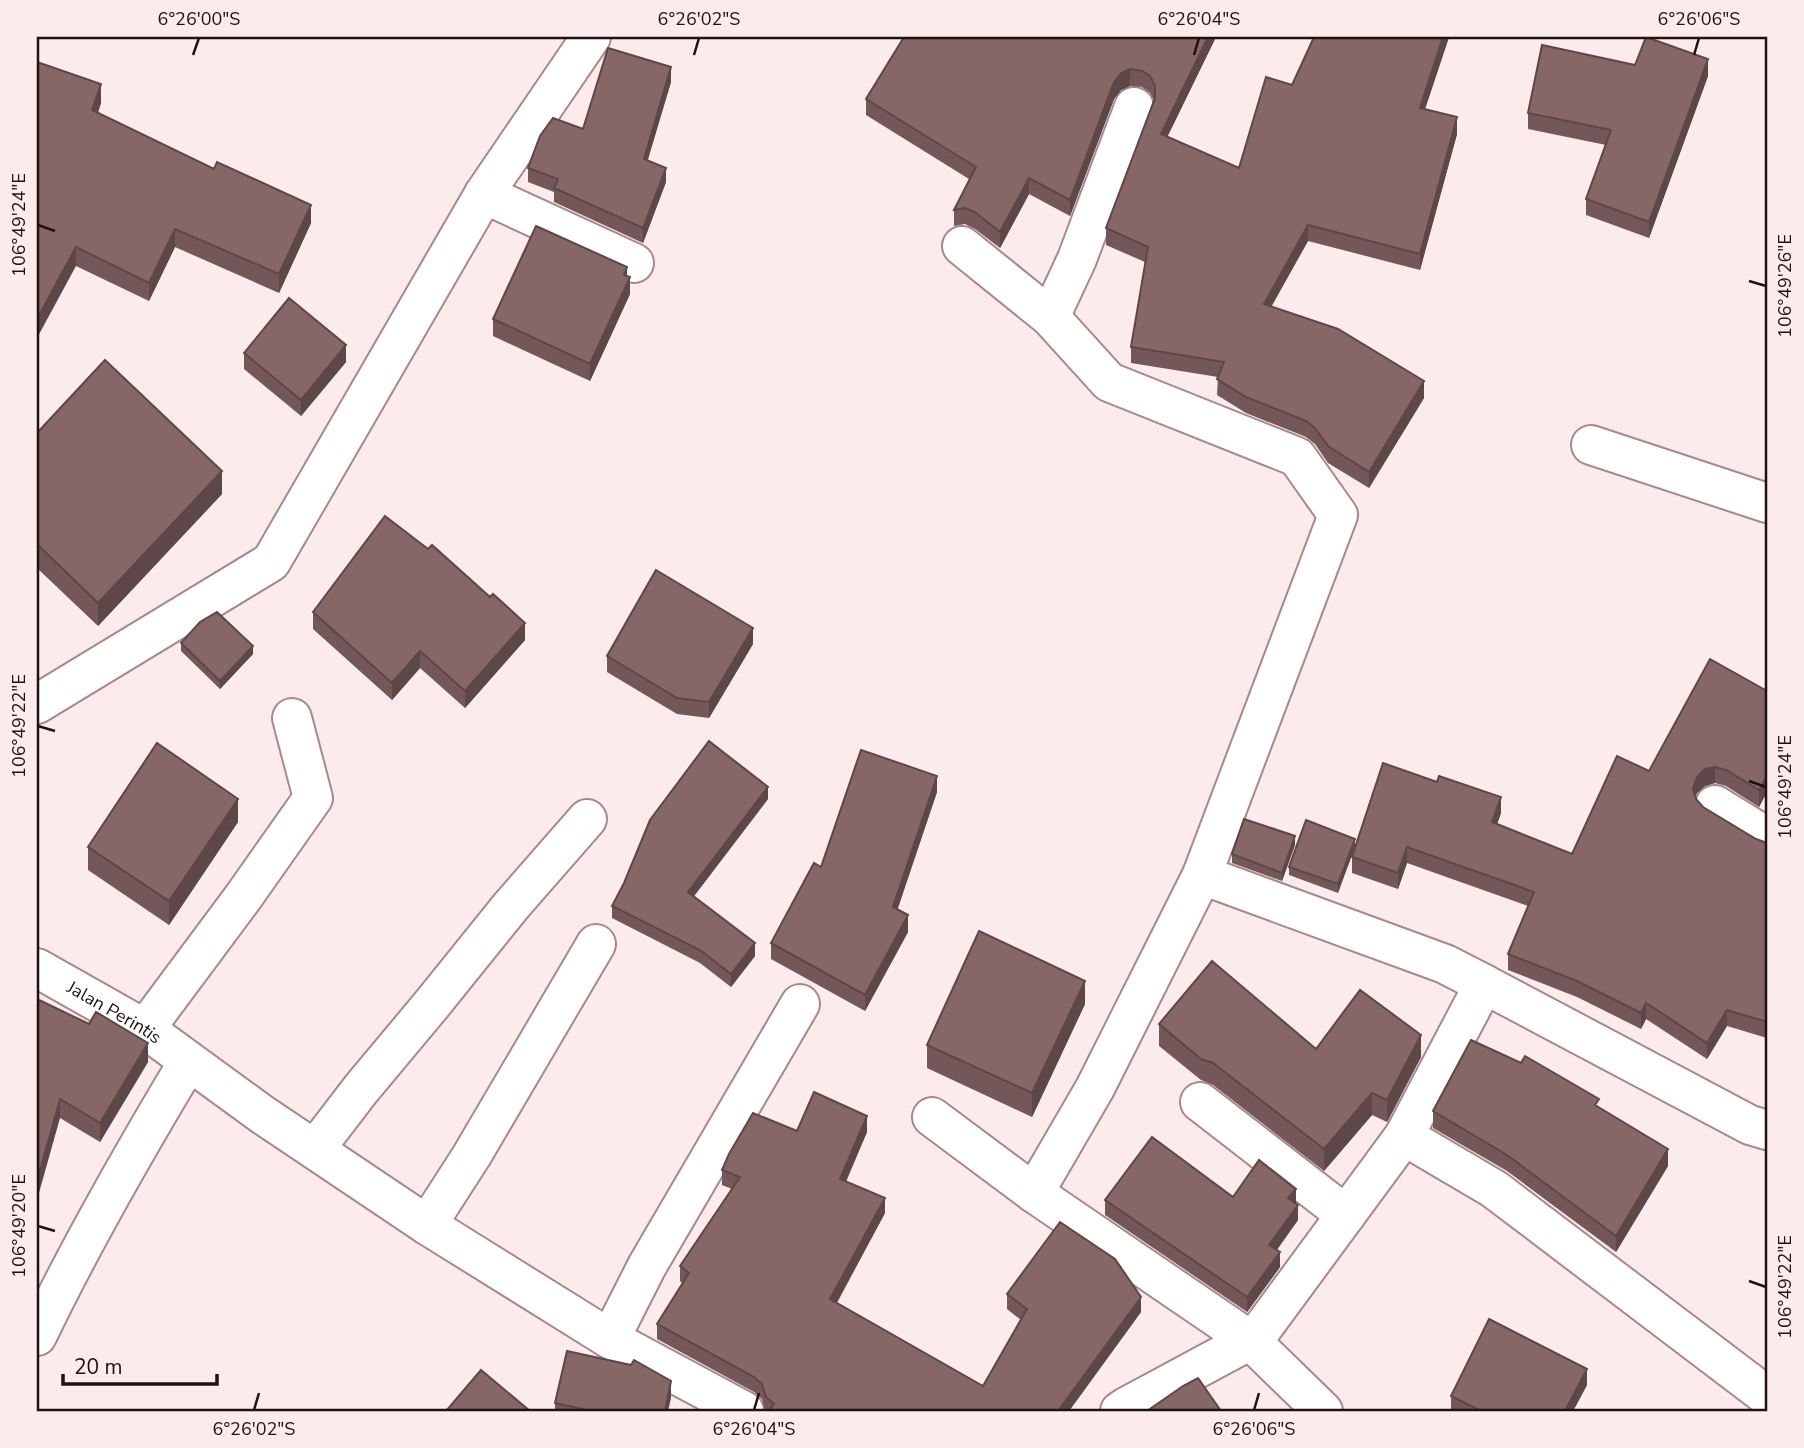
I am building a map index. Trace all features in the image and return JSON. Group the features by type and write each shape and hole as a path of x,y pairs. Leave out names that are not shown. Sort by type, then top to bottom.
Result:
{"street":[{"path":"37,704 271,562 484,194 592,37"},
{"path":"1050,317 1077,259 1134,107"},
{"path":"484,194 634,264"},
{"path":"962,246 1050,317 1109,382 1297,457 1338,515 1202,875 1095,1088 1034,1193"},
{"path":"1591,445 1764,491"},
{"path":"145,1029 244,896 313,797 292,718"},
{"path":"1715,806 1767,837"},
{"path":"315,1149 361,1088 511,906 587,819"},
{"path":"1202,875 1444,964 1750,1125 1767,1130"},
{"path":"427,1224 472,1155 596,944"},
{"name":"Jalan Perintis","path":"37,968 145,1029 263,1115 427,1224 610,1339 744,1411"},
{"path":"1120,1411 1256,1337 1404,1136 1484,984"},
{"path":"610,1339 647,1266 800,1004"},
{"path":"37,1336 129,1160 188,1062"},
{"path":"1200,1102 1346,1215"},
{"path":"932,1117 1034,1193 1251,1341 1323,1411"},
{"path":"1404,1136 1494,1189 1767,1396"}],"building":[{"path":"904,37 1208,37 1161,134 1239,168 1266,77 1292,85 1314,37 1443,37 1420,108 1457,117 1420,254 1308,225 1264,304 1338,329 1424,381 1369,472 1328,446 1315,428 1306,421 1246,397 1217,379 1224,362 1131,347 1148,247 1106,228 1155,98 1155,86 1150,76 1130,69 1121,73 1114,82 1070,200 1029,178 1000,232 975,212 965,208 954,210 976,167 866,99"},
{"path":"1646,37 1708,59 1649,222 1586,199 1611,130 1528,113 1542,45 1635,65"},
{"path":"608,48 671,67 644,159 666,168 643,228 554,188 558,179 528,168 540,136 553,118 583,129"},
{"path":"37,62 101,84 92,110 214,169 217,162 311,205 279,274 175,229 149,283 76,247 37,319"},
{"path":"536,226 627,267 624,275 630,277 590,364 493,319"},
{"path":"289,298 346,345 301,400 244,353"},
{"path":"105,360 222,471 98,603 37,544 37,433"},
{"path":"385,516 428,549 432,545 490,597 493,594 525,623 465,691 420,651 392,683 313,612"},
{"path":"656,570 753,628 709,702 677,698 607,656"},
{"path":"217,612 253,646 220,681 181,643 200,622"},
{"path":"1710,659 1767,691 1767,776 1759,790 1726,770 1715,767 1705,769 1697,777 1693,789 1696,799 1703,807 1767,843 1767,1022 1727,1010 1707,1043 1646,1003 1641,1013 1577,981 1508,954 1534,892 1407,847 1398,873 1352,857 1383,763 1437,782 1439,776 1501,797 1492,822 1572,854 1617,756 1649,771"},
{"path":"709,741 768,787 688,892 755,943 731,974 700,950 612,906 650,820"},
{"path":"157,743 238,799 169,901 88,847"},
{"path":"861,750 937,776 893,907 908,915 865,995 771,943 814,863 821,867"},
{"path":"1244,819 1295,836 1282,873 1232,854"},
{"path":"1306,820 1355,839 1338,884 1289,867"},
{"path":"979,931 1085,981 1032,1093 927,1045"},
{"path":"1212,961 1316,1049 1360,990 1421,1035 1387,1100 1372,1093 1324,1149 1213,1063 1201,1059 1159,1024"},
{"path":"37,999 89,1024 96,1012 148,1043 100,1123 60,1099 37,1181"},
{"path":"1471,1040 1521,1063 1525,1056 1599,1099 1595,1105 1668,1149 1616,1236 1507,1155 1433,1111"},
{"path":"814,1092 867,1116 840,1179 885,1198 830,1299 983,1386 1027,1309 1007,1294 1060,1222 1115,1259 1141,1297 1058,1411 769,1411 774,1404 766,1397 762,1384 754,1377 657,1324 689,1273 680,1266 740,1177 722,1170 753,1113 797,1131"},
{"path":"1152,1137 1233,1197 1259,1160 1296,1189 1288,1198 1298,1205 1269,1245 1280,1252 1247,1297 1105,1200"},
{"path":"1489,1319 1587,1369 1565,1411 1481,1411 1451,1396"},
{"path":"567,1351 631,1365 634,1360 671,1381 665,1411 591,1411 555,1403"},
{"path":"481,1370 530,1411 446,1411"},
{"path":"1198,1378 1221,1411 1147,1411 1183,1386"}]}
